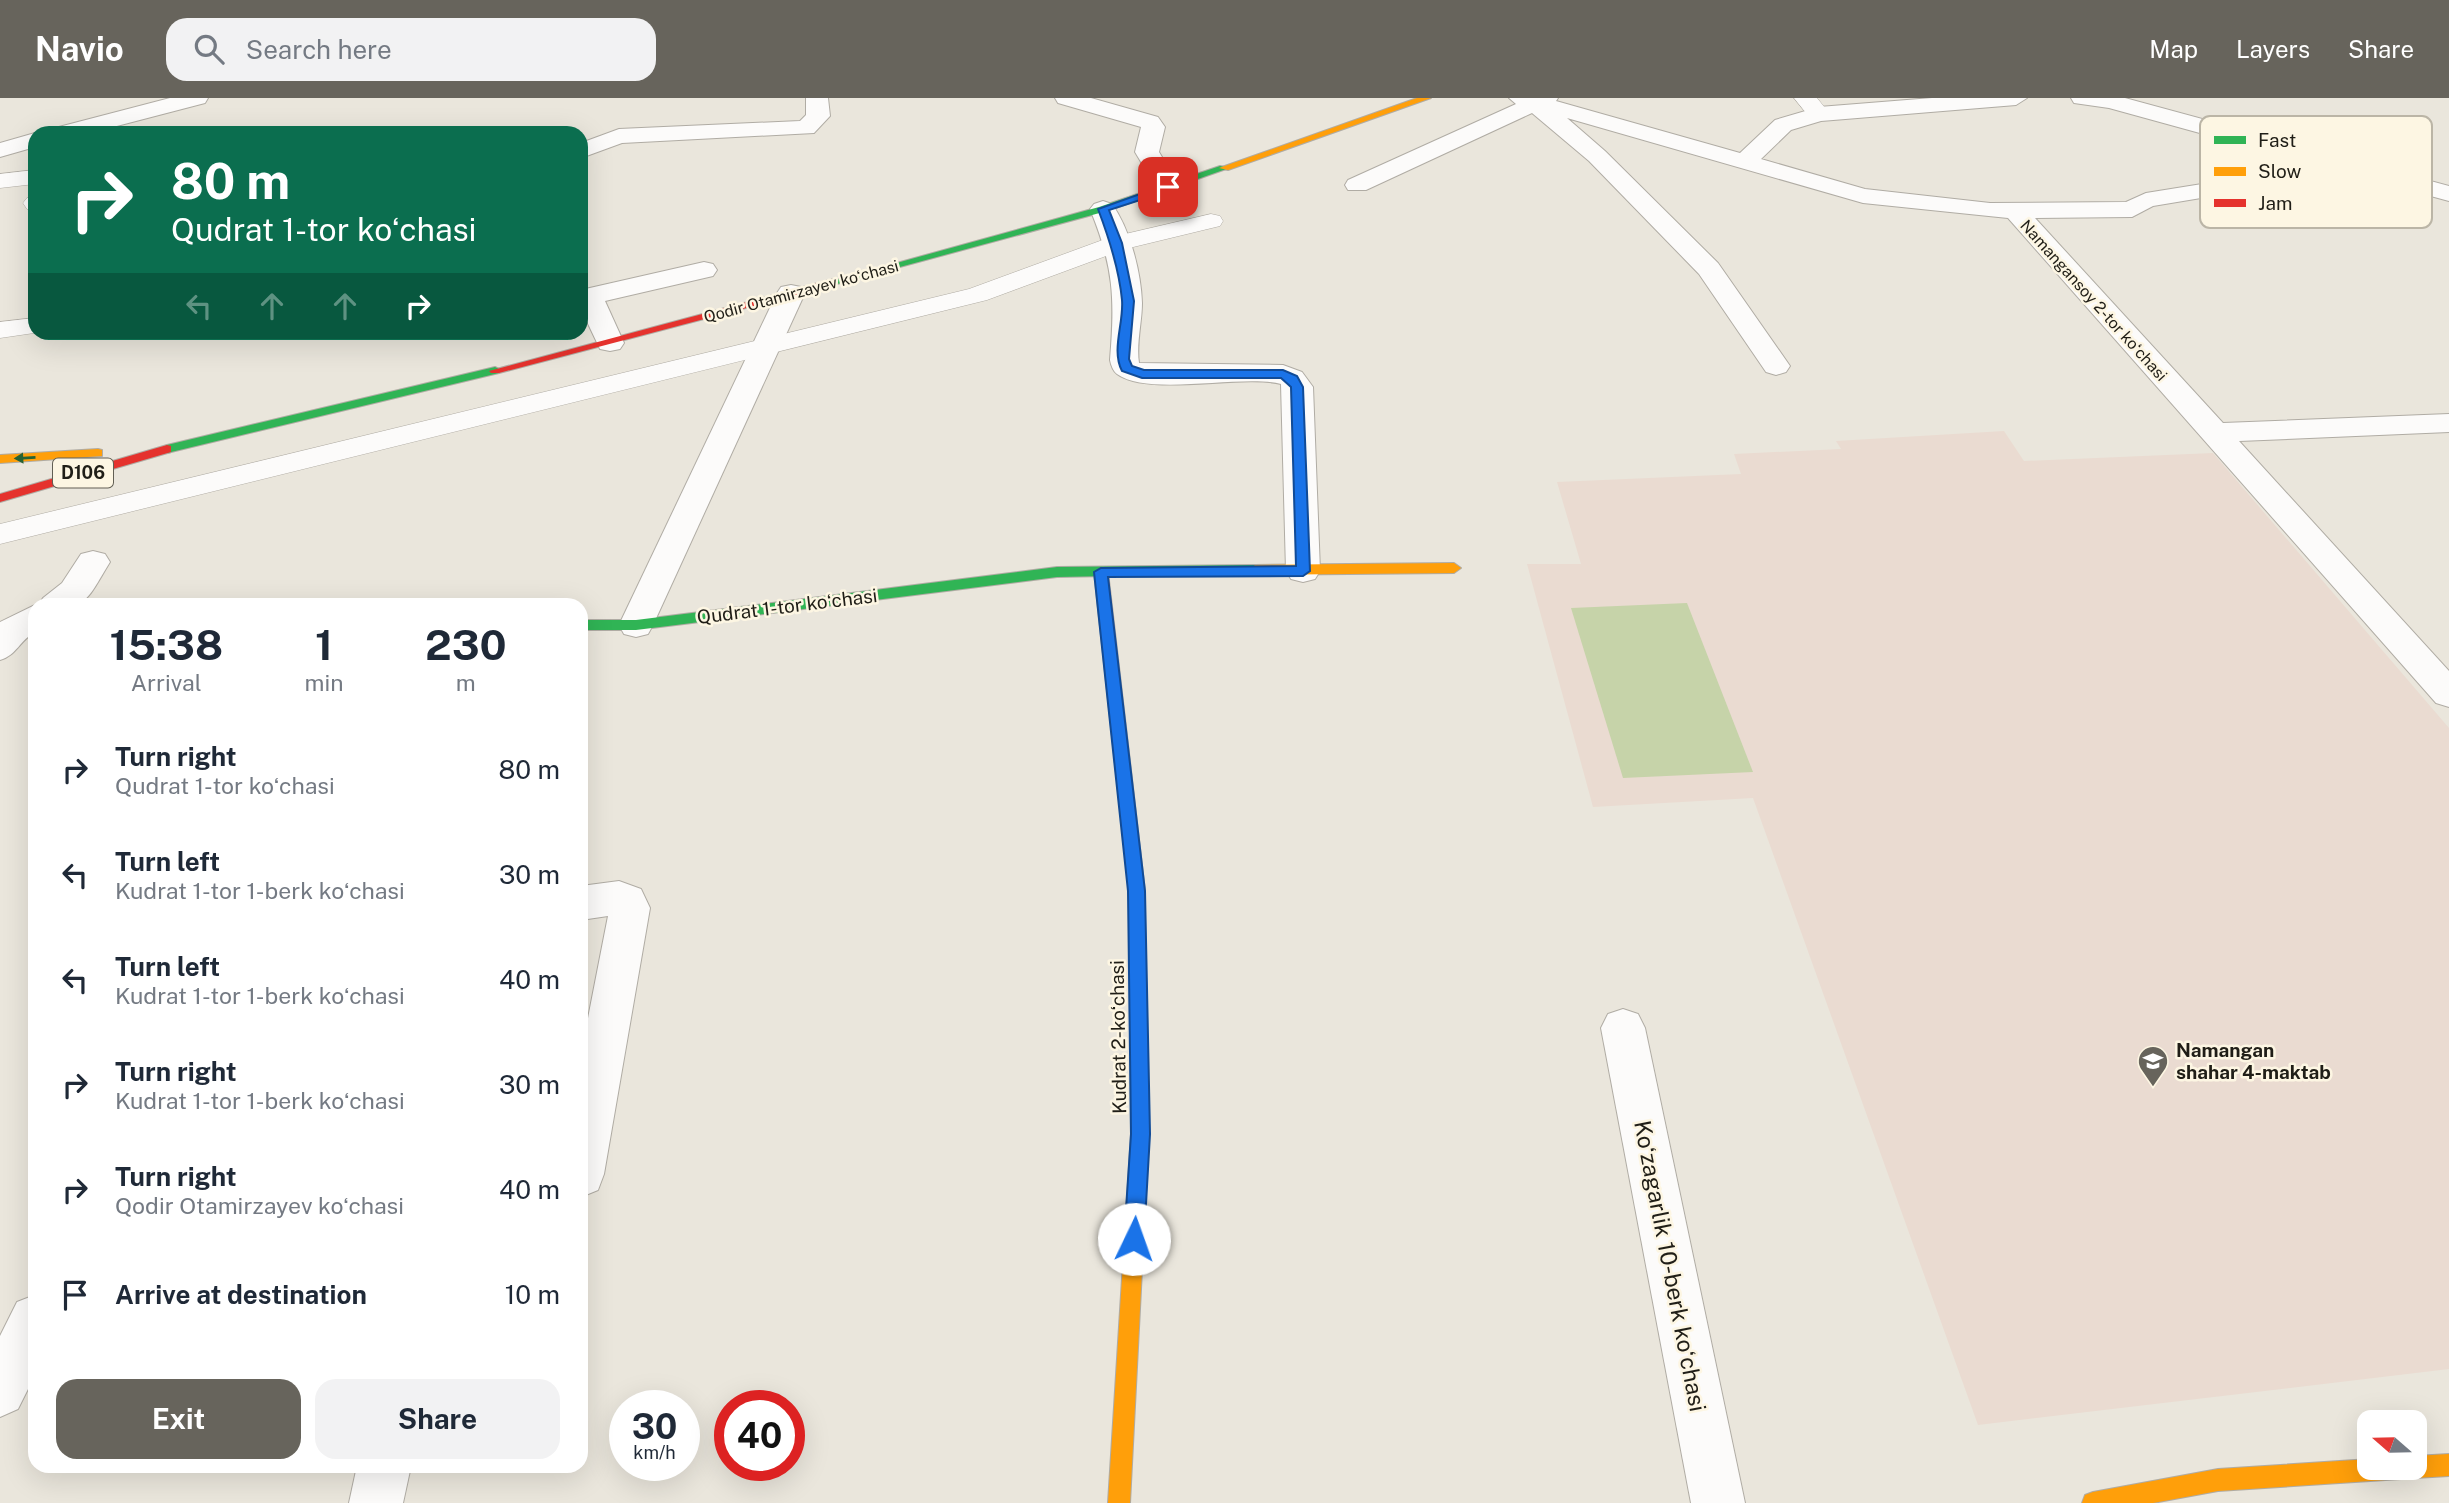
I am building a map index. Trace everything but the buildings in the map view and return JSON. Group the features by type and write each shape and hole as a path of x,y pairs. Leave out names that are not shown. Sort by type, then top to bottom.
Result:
{"main road":[{"name":"Qodir Otamirzayev koʻchasi","path":"167,449 610,342 1103,209 1426,98"},
{"name":"D106","path":"0,459 167,449"},
{"name":"D106","path":"0,498 167,449"},
{"name":"Qudrat 1-tor koʻchasi","path":"588,625 636,625 1057,572 1454,568"},
{"name":"Kudrat 2-koʻchasi","path":"1101,572 1137,891 1140,1134 1119,1503"},
{"path":"2427,1466 2449,1465"},
{"path":"2093,1503 2218,1480 2357,1471"}],"street":[{"path":"91,126 197,98"},
{"path":"588,148 619,136 806,128 818,116 817,98"},
{"path":"1066,98 1150,122 1153,127 1147,152 1168,187"},
{"path":"1745,162 1783,125 1812,106 2016,98"},
{"path":"2082,98 2110,101 2200,127"},
{"path":"1357,185 1534,100 1597,156 1709,270 1776,366"},
{"name":"Namangansoy 2-tor koʻchasi","path":"1534,100 1863,196 1990,211 2013,209 2449,694"},
{"path":"0,150 28,143"},
{"path":"2432,190 2449,194"},
{"path":"2013,209 2132,209 2146,200 2200,192"},
{"path":"1103,209 1116,243 1128,301 1124,359 1127,368 1142,374 1283,374 1292,378 1297,387 1303,571"},
{"path":"588,296 704,270"},
{"path":"636,625 791,293"},
{"path":"588,302 610,342"},
{"path":"2213,433 2449,423"},
{"path":"65,598 74,591 93,562"},
{"path":"0,647 14,628 28,621"},
{"path":"588,902 619,898 627,901 630,908 588,1136"},
{"name":"Koʻzagarlik 10-berk koʻchasi","path":"1623,1028 1718,1503"},
{"path":"0,1391 28,1334"},
{"path":"376,1503 382,1473"}],"lane":[{"path":"0,181 28,178"},
{"path":"0,534 978,295 1116,243 1211,221"},
{"path":"0,330 28,327"}],"shaded area":[{"name":"Namangan shahar 4-maktab","path":"2004,431 2024,461 2213,453 2449,728 2449,1369 1978,1425 1753,798 1593,807 1527,564 1581,564 1557,482 1741,474 1734,454 1841,449 1836,441"}],"green space":[{"path":"1687,603 1753,772 1623,778 1571,608"}],"traffic: fast":[{"path":"833,282 1103,209 1224,168"},
{"path":"167,449 495,371"},
{"path":"588,625 636,625 1057,572 1255,570"}],"traffic: slow":[{"path":"1224,168 1426,98"},
{"path":"0,459 98,453"},
{"path":"1255,570 1454,568"},
{"path":"1119,1503 1140,1134 1137,921"},
{"path":"2427,1466 2449,1465"},
{"path":"2093,1503 2218,1480 2357,1471"}],"traffic: jam":[{"path":"495,371 833,282"},
{"path":"0,498 167,449"},
{"path":"1101,572 1137,891 1137,921"}],"place":[{"name":"Namangan shahar 4-maktab","path":"2153,1088"}],"route":[{"path":"1134,1239 1140,1134 1137,891 1101,572 1303,571 1297,387 1292,378 1283,374 1142,374 1127,368 1124,359 1128,301 1116,243 1103,209 1168,187"}]}
